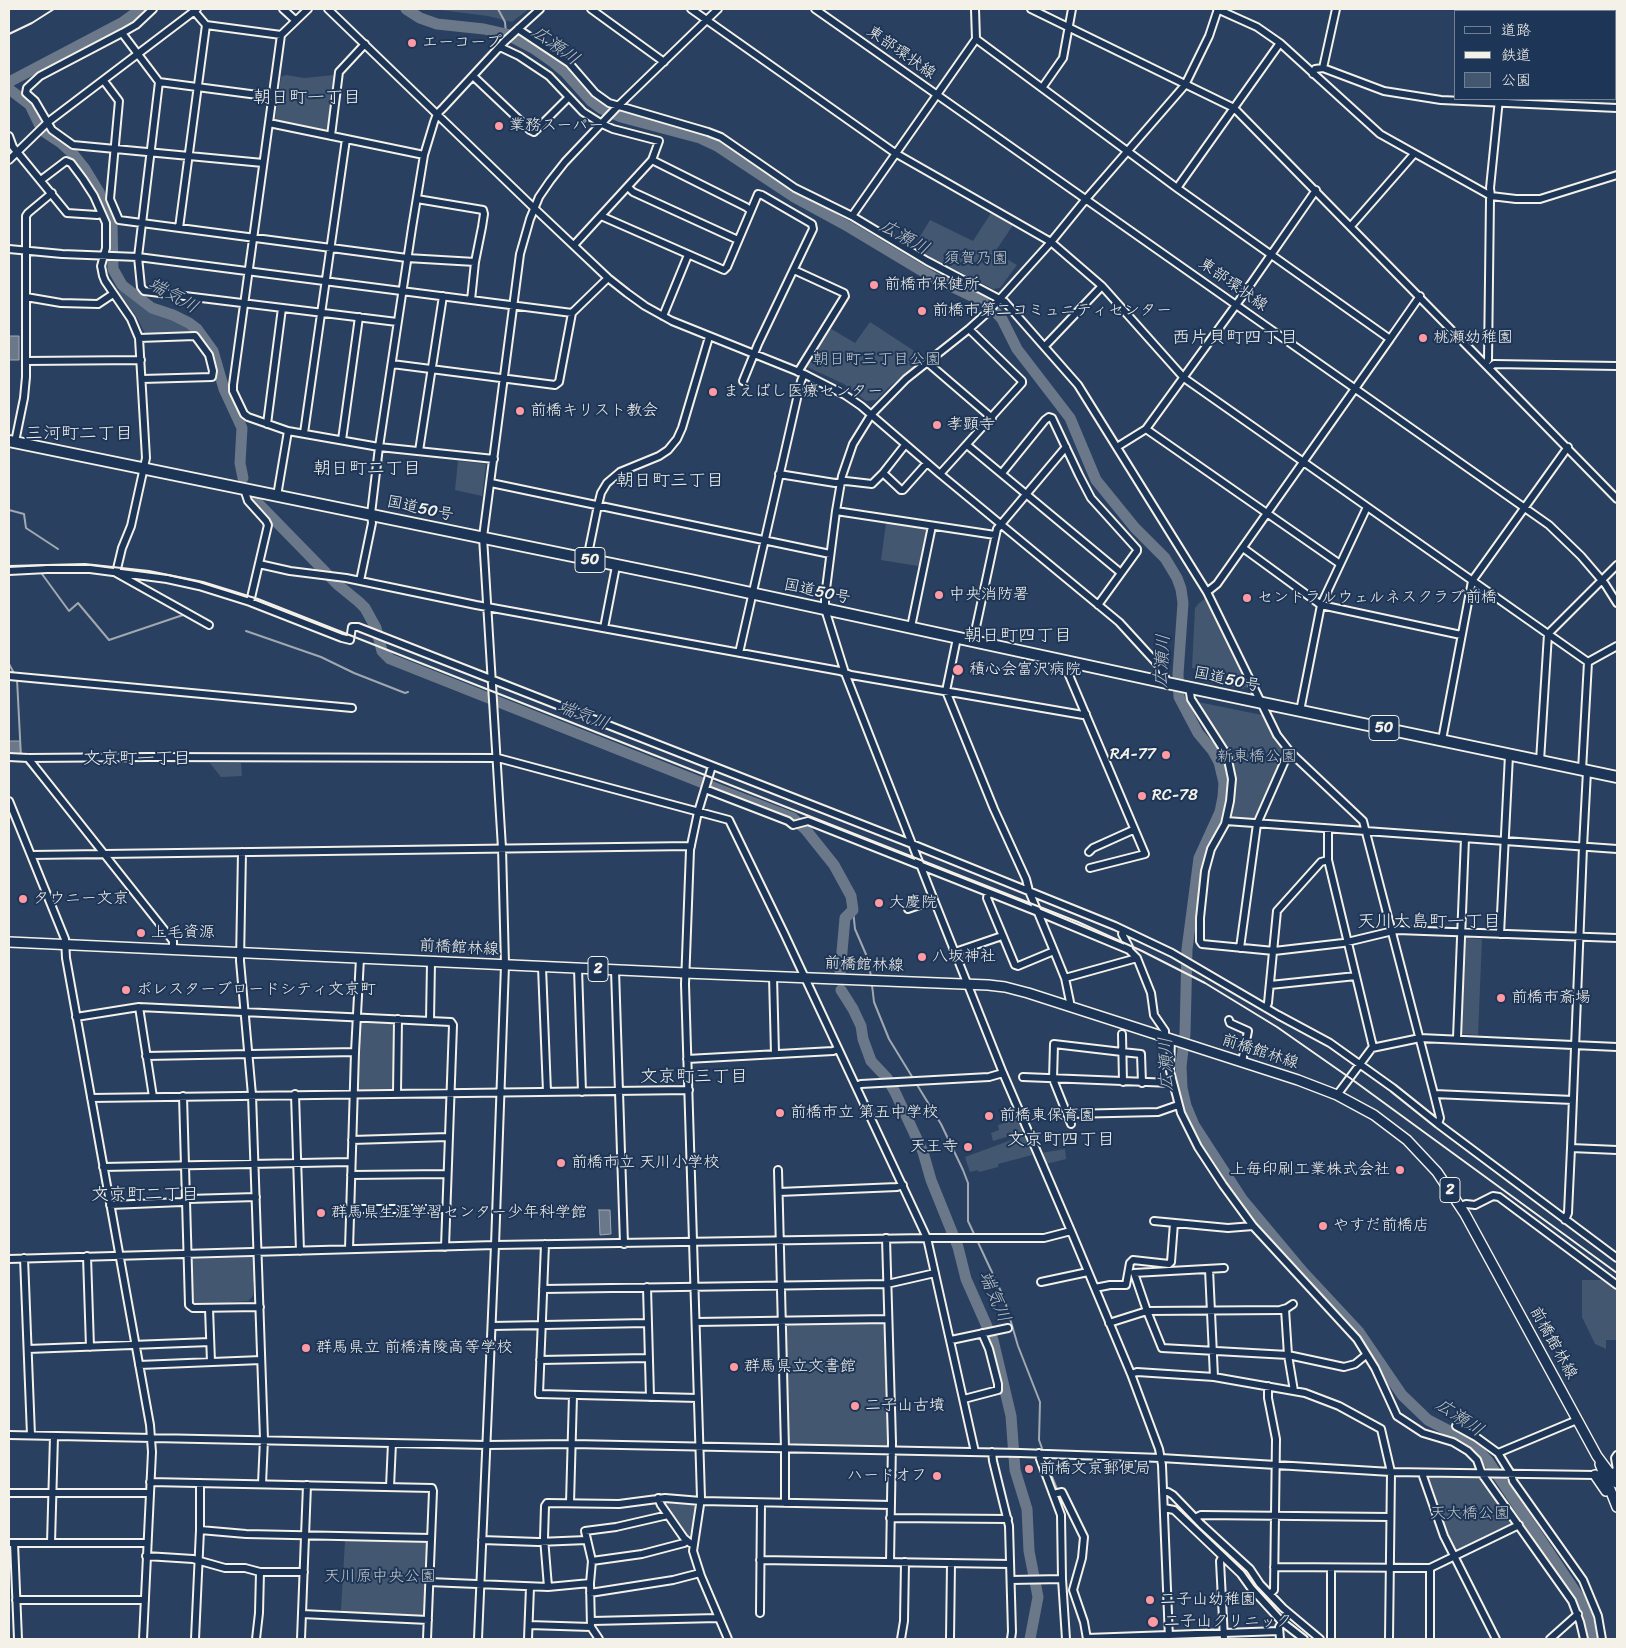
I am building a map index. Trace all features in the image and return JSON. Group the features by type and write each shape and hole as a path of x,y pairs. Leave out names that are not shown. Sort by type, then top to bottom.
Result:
{"highway":[{"name":"国道50号","path":"12,441 752,593 1063,661 1617,777"}],"main road":[{"name":"前橋館林線","path":"9,942 542,967 967,984 1010,988 1242,1062 1337,1095 1374,1115 1407,1140 1437,1172 1460,1206 1577,1420 1598,1456 1617,1483"},
{"name":"前橋館林線","path":"1609,1473 1617,1509"}],"street":[{"path":"153,9 136,25 40,76 27,88 26,93 35,101 52,130 73,145 263,163"},
{"path":"283,9 295,20"},
{"path":"308,9 281,35 233,391 244,414 288,431 379,447 494,459"},
{"path":"328,9 608,278 639,302 662,316 709,337 801,373 845,395 1129,632 1162,669 1168,683"},
{"path":"360,581 372,523 379,447 424,155 437,114 516,30 540,9"},
{"path":"591,9 664,62"},
{"path":"690,9 895,153 1051,242 1102,286 1184,378 1588,662"},
{"path":"478,1639 505,965 498,758 483,537 522,244 534,208 550,181 617,108 718,9"},
{"name":"東部環状線","path":"815,9 1086,198 1559,534 1582,556 1602,580 1617,603"},
{"path":"852,216 976,39 975,9"},
{"path":"1031,9 1234,108 1617,499"},
{"path":"1042,88 1062,61 1072,9"},
{"path":"1169,1637 1162,1458 1130,1374 967,984 846,673 825,609 824,597 841,482 853,444 871,415 900,384 988,312 1051,242 1086,198 1185,85 1209,36 1218,9 1257,27 1280,42 1380,134 1491,196 1540,199 1617,175"},
{"path":"1323,68 1336,9"},
{"path":"9,160 48,122 195,10 206,25 179,228"},
{"path":"206,25 281,35"},
{"path":"516,30 569,63 597,96 617,108 721,137 789,184 852,216 997,301 1005,302 1082,389 1207,592 1278,735 1291,753 1362,819 1440,1118 1438,1124"},
{"path":"122,33 159,82 273,97"},
{"path":"976,39 1176,188 1390,339"},
{"path":"1176,188 1280,42"},
{"path":"332,136 340,72 365,44"},
{"path":"500,47 519,56 549,76 584,112 602,124 657,140 659,143 652,160 574,245"},
{"path":"1313,74 1316,69 1323,68 1395,94 1441,100 1499,101 1617,108"},
{"path":"473,76 534,132 569,97"},
{"path":"104,81 119,101 110,199 118,220 407,258 475,262"},
{"path":"159,82 138,257 141,287 144,291 397,322"},
{"path":"1487,366 1490,188 1499,101"},
{"path":"269,123 424,155"},
{"path":"9,136 13,147 69,214 102,214"},
{"path":"304,433 346,139"},
{"path":"1351,226 1414,154"},
{"path":"652,160 750,210"},
{"path":"41,180 64,162 69,161 84,179 94,196 106,228 107,255 102,266 102,276 132,319 139,338 146,458 131,526 122,548 116,572"},
{"path":"628,187 633,192 738,240"},
{"path":"1117,447 1146,429 1316,190"},
{"path":"12,441 24,398 27,214 52,193"},
{"path":"601,216 688,255 725,269 750,210 760,194 812,224 813,229 743,381"},
{"path":"417,199 482,209 484,214 475,262 471,300"},
{"path":"9,249 138,257 572,313"},
{"path":"662,316 688,255"},
{"path":"739,653 801,381 801,373 845,296 844,292 794,270"},
{"path":"392,364 555,386 559,382 572,313 608,278"},
{"path":"1045,346 1102,286"},
{"path":"26,297 62,303 98,304 113,294"},
{"path":"419,452 443,296"},
{"path":"1207,592 1217,584 1420,296"},
{"path":"267,424 282,308"},
{"path":"342,440 360,317"},
{"path":"940,474 1021,386 1022,381 969,329"},
{"path":"139,338 195,336 208,355 213,371 212,377 142,379"},
{"path":"586,559 601,494 607,483 620,472 659,456 668,450 677,439 709,337"},
{"path":"26,362 140,360"},
{"path":"928,363 992,418"},
{"path":"1487,366 1494,364 1617,366"},
{"path":"1002,473 1048,417 1054,421 1079,476 1092,498 1137,549 1098,605"},
{"path":"1146,429 1340,564"},
{"path":"277,496 288,431"},
{"path":"967,444 1121,573"},
{"path":"779,474 835,483 872,484 906,445"},
{"path":"973,641 996,529 1066,447"},
{"path":"1442,740 1472,581 1568,447"},
{"path":"883,473 903,490 927,463"},
{"path":"491,483 830,554"},
{"path":"244,489 248,500 268,523 250,602"},
{"path":"1300,711 1321,605 1367,507"},
{"path":"836,512 995,535"},
{"path":"911,628 932,526"},
{"path":"1242,548 1321,605 1461,635"},
{"path":"260,564 290,571 334,576 851,675 1086,714"},
{"path":"1540,761 1548,634 1617,565"},
{"path":"604,628 616,566"},
{"path":"9,571 69,569 116,572 167,579 199,586 250,602 342,638 350,640 352,627 358,627 912,844 1123,930 1172,953 1330,1043 1393,1088 1617,1258"},
{"path":"116,572 119,576 209,625"},
{"path":"957,638 946,691 994,809 1026,879 1029,891 1065,978 1070,1002 1069,1006"},
{"path":"1588,662 1617,646"},
{"path":"1063,661 1133,830 1145,854 1090,868"},
{"path":"1565,1220 1568,1213 1573,1100 1588,662"},
{"path":"9,676 352,708"},
{"path":"1188,687 1192,699 1222,747 1230,764 1232,786 1224,828 1210,851 1201,894 1200,941 1204,945 1274,951 1348,943 1392,930 1617,938"},
{"path":"1240,948 1256,824 1287,756 1291,753"},
{"path":"1500,934 1509,755"},
{"path":"9,757 498,758 731,821 927,1238 975,1452"},
{"path":"28,758 170,937 173,941 173,949"},
{"path":"690,1542 701,1501 685,973 691,846 698,812 712,766"},
{"path":"705,788 788,821 793,825 805,821 817,824 1129,950 1137,958 1151,993 1154,1015 1171,1039 1169,1064 1172,1083 1185,1124 1222,1185 1253,1226 1357,1340 1374,1368 1397,1416 1423,1433 1452,1442 1477,1460 1518,1526 1567,1594 1578,1614 1584,1639"},
{"path":"9,801 64,935 76,1017 152,1438 143,1639"},
{"path":"1226,821 1617,849"},
{"path":"1328,829 1328,860 1373,1047"},
{"path":"1089,852 1093,848 1133,830"},
{"path":"1457,1038 1465,838"},
{"path":"31,855 691,846"},
{"path":"242,852 240,952 252,1095 259,1252 264,1439 262,1484"},
{"path":"1266,1008 1274,951 1277,911 1321,862 1328,860"},
{"path":"988,893 987,898 1015,965 1018,966 1054,951"},
{"path":"908,909 934,900"},
{"path":"1123,930 1122,934 1129,950"},
{"path":"955,952 1002,936"},
{"path":"349,1249 350,1162 360,958"},
{"path":"1065,978 1137,958"},
{"path":"430,1020 431,962"},
{"path":"542,967 547,1092"},
{"path":"578,968 582,1092"},
{"path":"615,970 624,1244"},
{"path":"773,976 775,1054"},
{"path":"1270,985 1356,976"},
{"path":"76,1017 139,1007 450,1021 453,1024 445,1247"},
{"path":"139,1007 153,1096"},
{"path":"397,1093 398,1019"},
{"path":"1229,1020 1230,1023 1251,1032 1242,1062"},
{"path":"1122,1034 1123,1082"},
{"path":"1337,1095 1373,1047 1420,1038 1457,1038 1617,1046"},
{"path":"1072,1124 1053,1079 1054,1044 1141,1054 1142,1083"},
{"path":"687,1059 838,1049"},
{"path":"146,1056 355,1052"},
{"path":"856,1086 861,1084 989,1077 1003,1073"},
{"path":"1023,1077 1172,1083"},
{"path":"91,1098 689,1090"},
{"path":"295,1094 300,1251"},
{"path":"1434,1094 1573,1100"},
{"path":"183,1096 189,1305 191,1308 260,1307"},
{"path":"1067,1114 1158,1112 1178,1105"},
{"path":"352,1140 448,1137"},
{"path":"1571,1148 1617,1150"},
{"path":"103,1166 350,1162"},
{"path":"778,1170 785,1503"},
{"path":"351,1175 447,1174"},
{"path":"779,1192 897,1187 902,1185"},
{"path":"1460,1206 1466,1204 1475,1205 1493,1196 1499,1197 1617,1285"},
{"path":"110,1205 256,1197"},
{"path":"349,1209 446,1209"},
{"path":"1154,1221 1228,1228 1253,1226"},
{"path":"1094,1288 1107,1285 1126,1285 1130,1263 1133,1260 1169,1264 1171,1262 1174,1223"},
{"path":"9,1258 545,1244 694,1243 886,1238 1044,1238 1071,1231"},
{"path":"886,1238 892,1450 890,1562"},
{"path":"545,1244 539,1394 698,1398"},
{"path":"87,1256 90,1347"},
{"path":"24,1258 31,1435"},
{"path":"1224,1268 1134,1274 1146,1311 1162,1348 1288,1355 1344,1368 1355,1364 1366,1355"},
{"path":"1209,1269 1214,1377"},
{"path":"1042,1282 1088,1272"},
{"path":"543,1289 887,1284 936,1273"},
{"path":"646,1287 650,1397"},
{"path":"1108,1323 1146,1311 1285,1309 1293,1304"},
{"path":"210,1308 211,1362"},
{"path":"1285,1309 1288,1355 1294,1391"},
{"path":"696,1322 888,1319"},
{"path":"492,1326 647,1323"},
{"path":"951,1340 1008,1328"},
{"path":"964,1399 996,1391 998,1387 989,1349 982,1333"},
{"path":"28,1349 210,1342"},
{"path":"540,1360 648,1358"},
{"path":"139,1365 262,1360"},
{"path":"1130,1374 1137,1372 1214,1377 1294,1391 1329,1402 1382,1431 1391,1472 1389,1639"},
{"path":"1268,1386 1268,1398 1276,1434 1274,1590 1270,1594"},
{"path":"570,1503 573,1395"},
{"path":"1498,1453 1577,1420"},
{"path":"1456,1426 1476,1437 1498,1453 1508,1474 1581,1576 1598,1616 1602,1639"},
{"path":"9,1434 392,1443 572,1444 1039,1453 1162,1458 1391,1472 1485,1474 1609,1473 1617,1456"},
{"path":"52,1543 54,1436"},
{"path":"390,1487 392,1443"},
{"path":"992,1452 1010,1529 1011,1639"},
{"path":"1039,1453 1061,1515 1062,1578 1066,1639"},
{"path":"1424,1473 1423,1476 1444,1536 1496,1639"},
{"path":"150,1482 433,1489 427,1639"},
{"path":"195,1639 200,1484"},
{"path":"301,1639 307,1486"},
{"path":"1053,1494 1062,1492 1084,1537 1082,1558 1073,1590 1088,1639 1224,1636 1279,1631"},
{"path":"1163,1492 1173,1495 1250,1569 1260,1584 1292,1617 1320,1639"},
{"path":"9,1493 150,1493"},
{"path":"548,1587 544,1542 546,1504 549,1502 619,1504 658,1498 760,1503 891,1505"},
{"path":"658,1498 668,1515 690,1542 700,1573 728,1639"},
{"path":"760,1503 760,1613"},
{"path":"1164,1508 1174,1510 1243,1576 1251,1588 1282,1622 1304,1639"},
{"path":"599,1639 592,1624 590,1584 592,1561 585,1532 587,1530 616,1527 668,1515"},
{"path":"1195,1518 1201,1515 1390,1517"},
{"path":"890,1518 1008,1519"},
{"path":"1274,1568 1430,1568 1518,1526"},
{"path":"200,1530 246,1534 431,1538"},
{"path":"482,1540 544,1542 587,1540"},
{"path":"592,1561 642,1554 690,1542"},
{"path":"18,1639 11,1543 147,1543"},
{"path":"146,1556 198,1560 225,1568 245,1568 260,1572 304,1572"},
{"path":"1222,1557 1220,1561 1224,1636"},
{"path":"760,1560 1010,1564"},
{"path":"901,1639 904,1621 905,1562"},
{"path":"950,1639 952,1563"},
{"path":"1331,1568 1331,1639"},
{"path":"1430,1568 1430,1639"},
{"path":"256,1639 260,1572"},
{"path":"590,1593 673,1580 700,1573"},
{"path":"1011,1580 1062,1578"},
{"path":"429,1582 530,1587 590,1584"},
{"path":"528,1639 530,1587"},
{"path":"16,1600 145,1600"},
{"path":"302,1614 428,1620"},
{"path":"1550,1639 1578,1614"},
{"path":"529,1625 718,1618"},
{"path":"1280,1639 1279,1631 1282,1622"}],"green space":[{"path":"433,9 529,9 512,22 488,16"},
{"path":"286,75 304,78 334,75 337,78 331,130 328,131 275,120 281,77"},
{"name":"須賀乃園","path":"991,213 1013,225 995,252 1017,265 1000,288 993,289 913,248 930,220 973,241"},
{"path":"121,289 152,311 192,328 191,333 146,334 118,291"},
{"name":"朝日町三丁目公園","path":"870,322 925,358 876,400 866,401 844,384 805,366 828,327 855,343"},
{"path":"458,461 486,464 482,496 455,490"},
{"path":"886,523 926,528 928,531 922,564 918,566 881,560"},
{"path":"1206,598 1252,689 1204,681 1206,671 1192,668 1195,608"},
{"name":"新東橋公園","path":"1198,702 1262,715 1286,752 1257,820 1253,822 1231,819 1236,776 1233,762"},
{"path":"210,763 241,763 242,776 221,777"},
{"path":"1467,938 1482,939 1478,1035 1463,1034 1462,1032"},
{"path":"362,1020 393,1022 395,1024 394,1088 391,1090 360,1091 357,1088 359,1023"},
{"path":"1018,1119 1023,1132 993,1141 991,1133 999,1130 998,1125"},
{"path":"1025,1135 1032,1155 998,1164 998,1167 979,1172 978,1170 970,1172 965,1157"},
{"path":"1065,1149 1066,1159 1046,1164 1041,1153"},
{"path":"254,1257 255,1281 253,1282 253,1296 248,1301 231,1302 231,1304 195,1305 192,1303 190,1259"},
{"path":"1582,1280 1603,1280 1617,1290 1617,1340 1606,1340 1606,1349 1595,1344 1582,1317"},
{"path":"888,1319 892,1450 785,1449 781,1321"},
{"name":"天大橋公園","path":"1431,1477 1479,1478 1512,1523 1511,1527 1458,1552 1454,1551 1446,1535 1428,1479"},
{"path":"665,1501 694,1504 696,1507 690,1535 688,1535"},
{"name":"天川原中央公園","path":"347,1539 424,1541 427,1544 424,1614 420,1616 344,1613 341,1610 345,1541"}],"shaded area":[{"path":"9,336 19,336 19,360 9,360"},
{"path":"9,741 20,741 21,757 9,757"},
{"path":"599,1210 610,1210 611,1234 600,1235"}],"waterway":[{"name":"広瀬川","path":"9,82 123,22 141,9"},
{"name":"広瀬川","path":"406,9 420,18 437,24 484,29 506,34 533,48 565,72 591,101 602,109 621,117 700,138 717,146 794,197 849,227 934,278 980,300 994,310 1002,319 1017,349 1070,418 1096,480 1135,528 1165,558 1181,589 1183,603 1178,674 1179,697 1198,733 1213,751 1219,762 1224,783 1220,812 1199,858 1187,949 1185,1034 1181,1066 1182,1088 1186,1106 1194,1125 1242,1199 1303,1272 1359,1332 1402,1395 1428,1420 1461,1437 1476,1448 1488,1461 1579,1597 1588,1619 1592,1639"},
{"path":"498,9 505,22 506,34"},
{"name":"端気川","path":"9,89 30,105 41,128 73,154 99,192 112,224 113,269 122,285 152,308 189,323 197,329 213,351 224,389 242,428 240,463 243,478"},
{"name":"端気川","path":"256,501 337,584 365,608 376,628 382,651 390,659 793,818 806,830 834,865 851,896 853,910 845,918 840,974"},
{"path":"9,510 24,514 26,528 58,549"},
{"path":"42,574 69,611 78,603 109,640 183,615"},
{"path":"246,631 321,657 354,673 405,693 408,692"},
{"path":"9,664 15,675"},
{"path":"17,679 21,757"},
{"path":"24,760 52,793"},
{"path":"853,910 855,929 868,959 871,977"},
{"path":"872,985 874,1002 889,1039 941,1124 968,1183 968,1221 1004,1298 1018,1346 1040,1402 1039,1440 1043,1451"},
{"name":"端気川","path":"841,990 861,1026 863,1039 871,1061 887,1078 923,1152 931,1180 958,1247 966,1279 993,1340 1011,1416 1015,1470 1027,1509 1029,1551 1038,1597 1030,1639"},
{"path":"1044,1456 1057,1489"},
{"path":"1006,1529 1007,1562"},
{"path":"1007,1567 1009,1632 1007,1639"}],"railway":[{"path":"9,34 32,23 54,9"},
{"path":"9,566 85,564 149,571 203,582 258,599 1078,922 1142,951 1205,983 1277,1027 1617,1273"}],"place":[{"name":"エーコープ","path":"412,43"},
{"name":"業務スーパー","path":"499,126"},
{"name":"前橋市保健所","path":"874,285"},
{"name":"前橋市第二コミュニティセンター","path":"922,311"},
{"name":"桃瀬幼稚園","path":"1423,338"},
{"name":"まえばし医療センター","path":"713,392"},
{"name":"前橋キリスト教会","path":"520,411"},
{"name":"孝顕寺","path":"937,425"},
{"name":"中央消防署","path":"939,595"},
{"name":"セントラルウェルネスクラブ前橋","path":"1247,598"},
{"name":"積心会富沢病院","path":"958,670"},
{"name":"RA-77","path":"1166,755"},
{"name":"RC-78","path":"1142,796"},
{"name":"タウニー文京","path":"23,899"},
{"name":"大慶院","path":"879,903"},
{"name":"上毛資源","path":"141,933"},
{"name":"八坂神社","path":"922,957"},
{"name":"ポレスターブロードシティ文京町","path":"126,990"},
{"name":"前橋市斎場","path":"1501,998"},
{"name":"前橋市立 第五中学校","path":"780,1113"},
{"name":"前橋東保育園","path":"989,1116"},
{"name":"天王寺","path":"968,1147"},
{"name":"前橋市立 天川小学校","path":"561,1163"},
{"name":"上毎印刷工業株式会社","path":"1400,1170"},
{"name":"群馬県生涯学習センター少年科学館","path":"321,1213"},
{"name":"やすだ前橋店","path":"1323,1226"},
{"name":"群馬県立 前橋清陵高等学校","path":"306,1348"},
{"name":"群馬県立文書館","path":"734,1367"},
{"name":"二子山古墳","path":"855,1406"},
{"name":"前橋文京郵便局","path":"1029,1469"},
{"name":"ハードオフ","path":"937,1476"},
{"name":"二子山幼稚園","path":"1150,1600"},
{"name":"二子山クリニック","path":"1153,1622"}],"district":[{"name":"朝日町一丁目","path":"307,98"},
{"name":"西片貝町四丁目","path":"1235,338"},
{"name":"三河町二丁目","path":"79,434"},
{"name":"朝日町二丁目","path":"367,469"},
{"name":"朝日町三丁目","path":"670,481"},
{"name":"朝日町四丁目","path":"1018,636"},
{"name":"文京町一丁目","path":"137,759"},
{"name":"天川大島町一丁目","path":"1429,922"},
{"name":"文京町三丁目","path":"694,1077"},
{"name":"文京町四丁目","path":"1061,1140"},
{"name":"文京町二丁目","path":"145,1195"}]}
